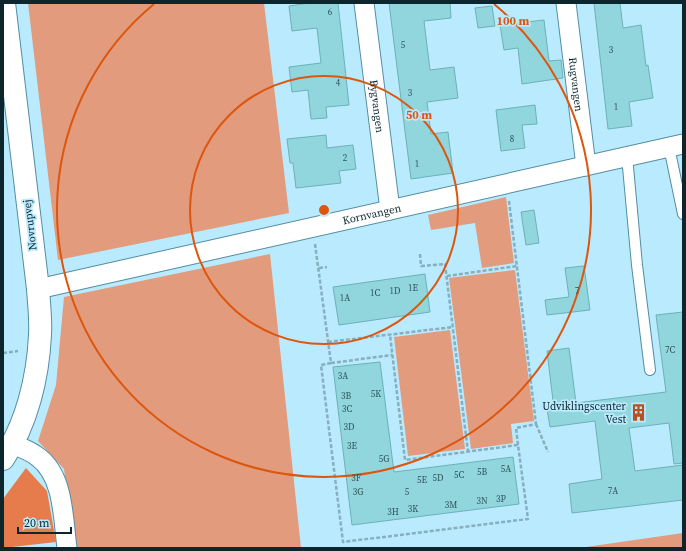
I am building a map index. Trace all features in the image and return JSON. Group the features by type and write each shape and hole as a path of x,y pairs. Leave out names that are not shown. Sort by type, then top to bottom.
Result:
{"street":[{"name":"Novrupvej","path":"4,3 38,289 40,335 33,388 8,451 38,457 53,472 61,502 67,548"},
{"name":"Bygvangen","path":"364,3 390,210"},
{"name":"Rugvangen","path":"566,3 586,166"},
{"name":"Kornvangen","path":"38,289 676,145"}],"lane":[{"path":"676,145 683,214"},
{"path":"627,156 637,265 650,370"}],"path":[{"path":"506,183 536,424 548,452"},
{"path":"313,227 331,363"},
{"path":"420,254 421,266 445,264 468,452"},
{"path":"446,276 517,266"},
{"path":"319,268 327,267"},
{"path":"328,342 453,327"},
{"path":"390,335 405,460 518,445"},
{"path":"392,355 320,365 343,542 528,519 516,428 536,424"}],"shaded area":[{"path":"28,3 264,3 289,213 58,260"},
{"path":"506,197 514,263 482,268 475,223 431,230 428,215"},
{"path":"270,254 301,548 75,548 64,469 38,441 56,385 64,297"},
{"path":"515,270 534,421 511,424 513,443 471,449 449,278"},
{"path":"450,330 465,449 408,456 394,337"},
{"path":"26,468 47,491 56,542 3,548 3,499"},
{"path":"683,533 683,548 579,548"}],"building":[{"path":"309,3 338,3 349,105 326,107 327,118 311,119 308,90 292,92 289,67 321,63 317,28 292,31 289,6"},
{"path":"389,3 450,3 451,18 424,21 430,70 454,67 458,98 427,102 431,134 448,132 453,173 411,179"},
{"path":"594,3 620,3 623,28 641,25 646,66 648,65 653,98 629,102 632,126 608,129"},
{"path":"492,6 495,26 478,28 475,8"},
{"path":"544,20 549,61 561,60 563,78 522,84 518,48 504,50 500,25"},
{"path":"535,105 537,124 522,125 525,148 501,151 496,110"},
{"path":"326,135 327,148 353,145 356,169 339,171 341,183 296,188 293,163 290,163 287,139"},
{"path":"534,210 539,243 526,245 521,212"},
{"path":"584,266 590,310 547,315 545,300 569,297 565,268"},
{"path":"425,274 430,312 339,325 333,287"},
{"name":"Udviklingscenter Vest","path":"683,312 683,463 674,464 669,423 629,428 635,471 683,465 683,500 572,513 569,484 602,479 595,421 550,427 547,409 554,409 547,351 569,348 576,403 666,392 656,315"},
{"path":"380,362 394,472 513,457 519,504 352,525 333,367"}],"place":[{"name":"Udviklingscenter Vest","path":"639,412"}]}
